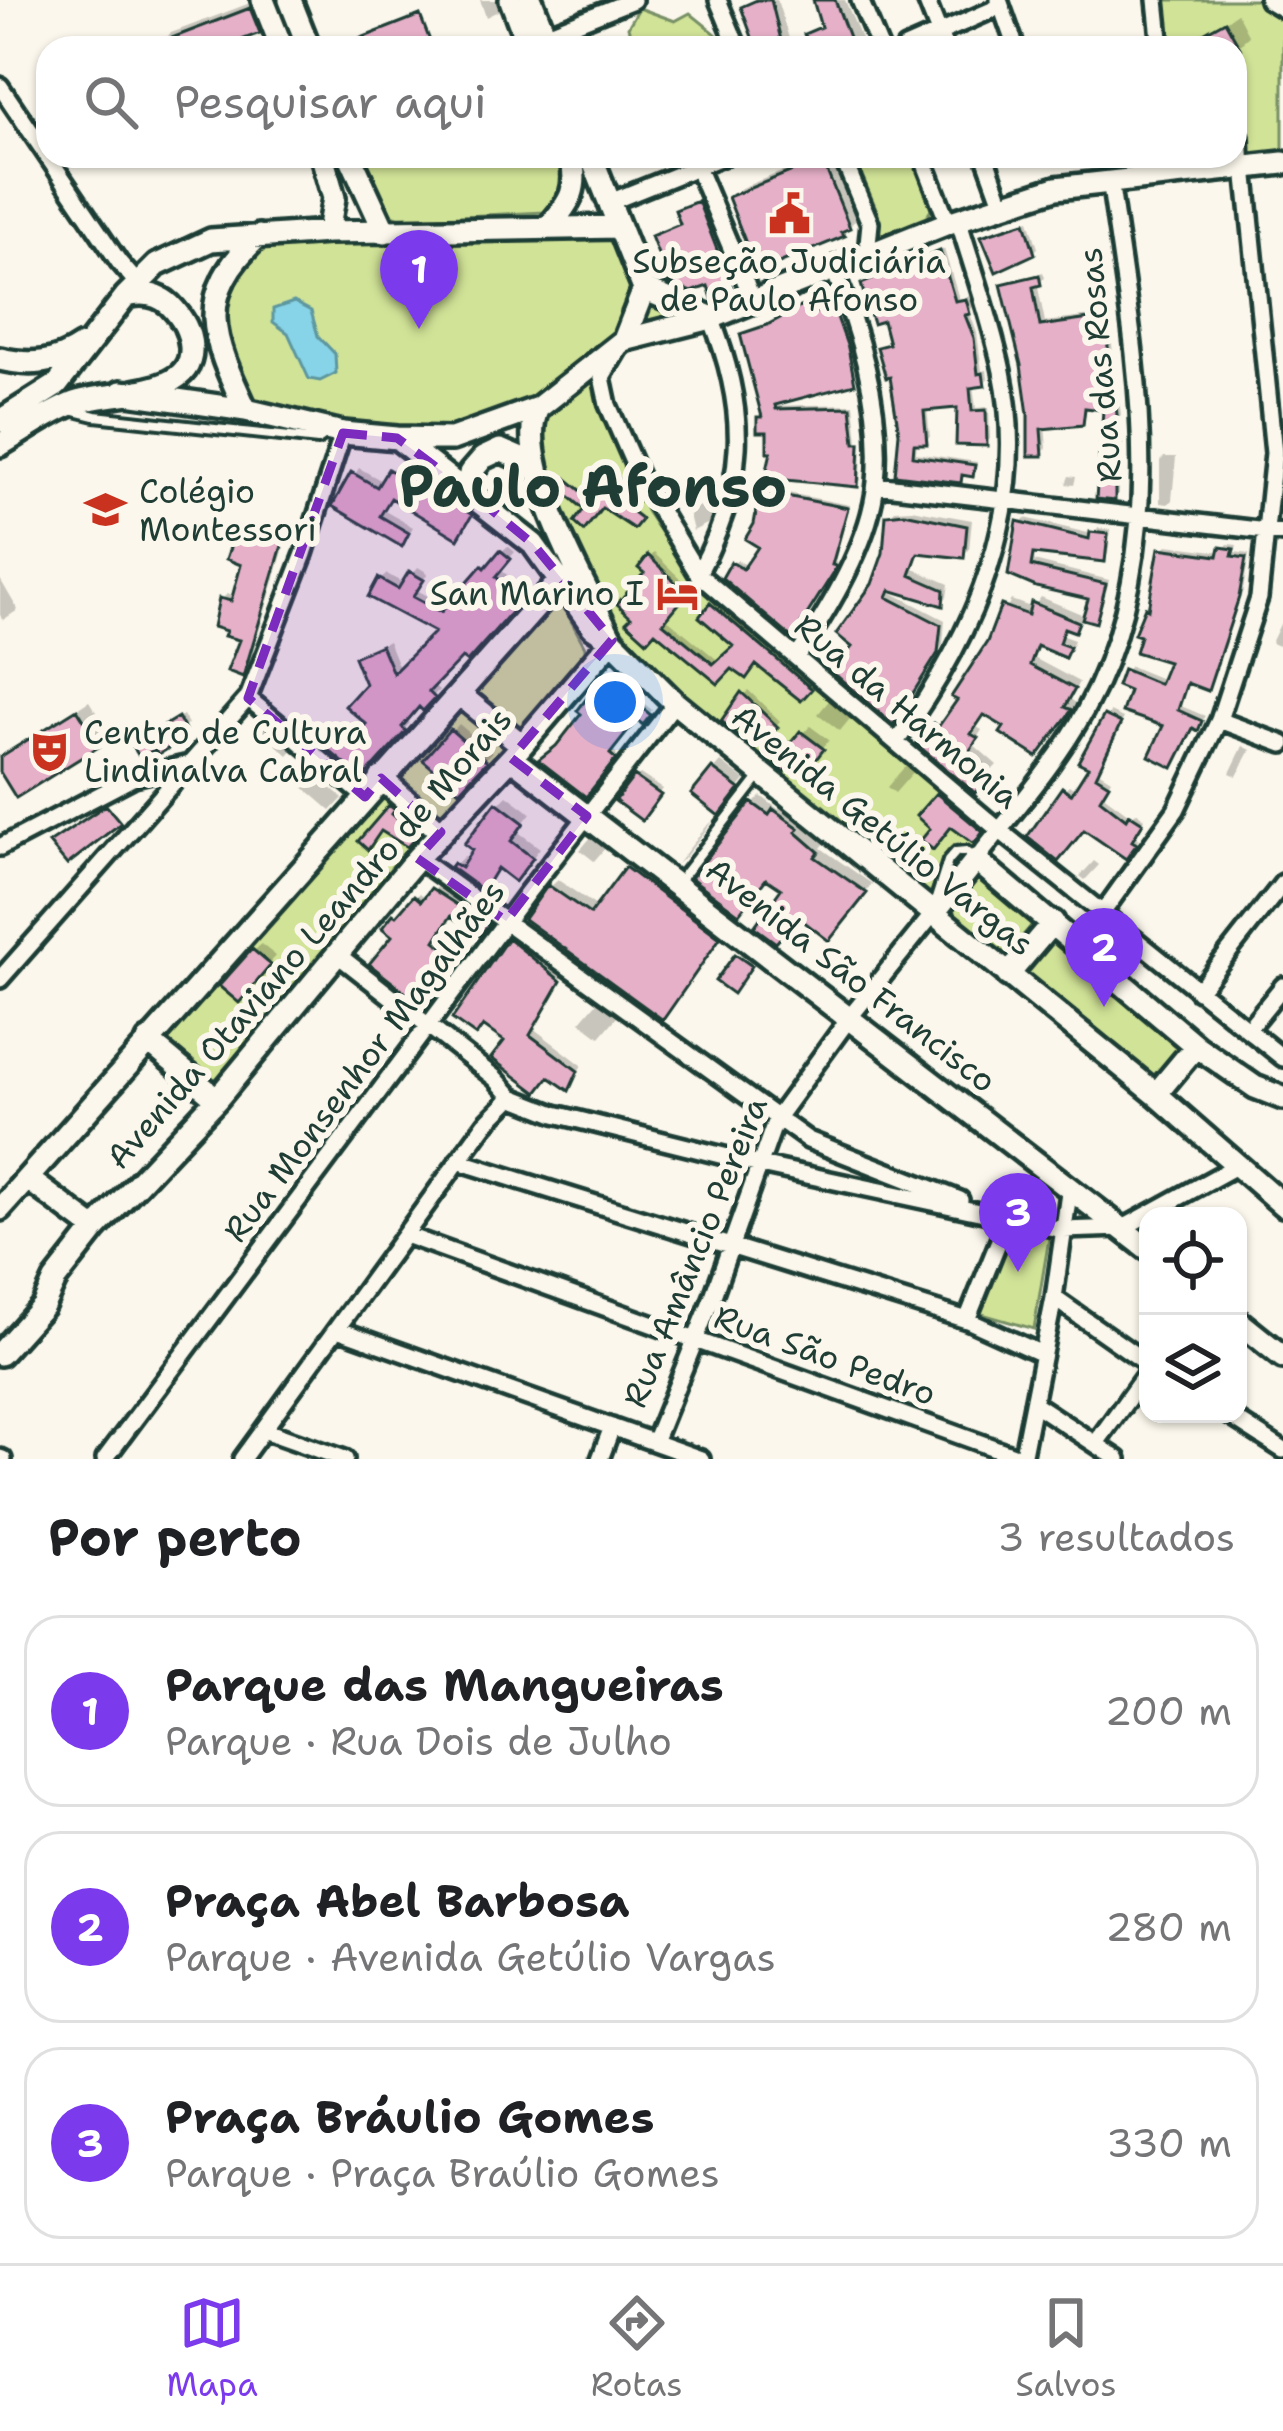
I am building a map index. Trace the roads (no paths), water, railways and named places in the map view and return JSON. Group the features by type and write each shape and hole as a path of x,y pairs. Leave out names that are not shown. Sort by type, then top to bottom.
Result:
{"street":[{"path":"511,0 529,36"},
{"path":"531,0 533,36"},
{"path":"551,36 633,0"},
{"path":"718,0 732,36"},
{"path":"860,0 875,36"},
{"path":"926,0 940,36"},
{"path":"1156,0 1159,36"},
{"path":"1268,0 1283,8"},
{"path":"948,36 1000,3 1012,36"},
{"path":"266,8 286,16 291,4"},
{"path":"291,4 304,36"},
{"path":"266,8 277,36"},
{"path":"0,86 36,139"},
{"path":"1247,167 1283,163"},
{"path":"55,168 119,262 132,290"},
{"path":"325,168 334,198 328,232"},
{"path":"356,168 385,232"},
{"path":"549,226 570,203 576,187 573,168"},
{"path":"596,168 644,289 624,340"},
{"path":"610,202 695,168"},
{"path":"697,168 753,300"},
{"path":"847,168 870,223 867,254"},
{"path":"896,742 930,697 989,577 1006,500 1010,435 1002,372 953,221 928,168"},
{"path":"989,168 1002,203"},
{"path":"397,439 452,439 538,409 624,340 711,318 1002,203 1159,168"},
{"path":"1102,912 1176,810 1219,720 1275,532 1271,399 1245,168"},
{"name":"Rua das Rosas","path":"976,860 1083,715 1123,618 1142,515 1143,456 1136,362 1110,180"},
{"path":"0,419 57,385 157,265 211,240 328,232 619,227"},
{"path":"245,410 215,342 215,311 233,262 259,236"},
{"path":"797,657 833,603 877,485 870,385 833,268"},
{"path":"644,289 711,318 738,416 737,470 722,530 698,574"},
{"path":"0,445 64,408 174,380 186,369 192,352 189,333 165,300 132,290"},
{"path":"0,359 21,364 49,362 97,335"},
{"name":"Rua da Harmonia","path":"624,340 602,377 608,405 640,478 698,574 999,830 1283,1058"},
{"name":"Avenida Getúlio Vargas","path":"122,392 397,439 533,544 592,627 612,640 675,703 1156,1094 1283,1205"},
{"path":"0,419 3,394"},
{"name":"Avenida Getúlio Vargas","path":"538,409 532,421 535,465 568,552 612,640"},
{"path":"0,979 248,698 304,554 337,431"},
{"path":"471,493 470,473 483,458 500,450 535,465"},
{"path":"877,485 1275,532"},
{"path":"0,1210 561,578"},
{"name":"Avenida Otaviano Leandro de Morais","path":"0,1354 43,1306 55,1280 95,1229 217,1099 417,858 612,640"},
{"name":"Avenida São Francisco","path":"459,694 587,815 1139,1241"},
{"path":"248,698 365,797"},
{"name":"Rua Monsenhor Magalhães","path":"105,1459 506,921 675,703"},
{"path":"1219,720 1283,744"},
{"path":"0,847 134,778 185,765"},
{"path":"134,778 142,779 155,792 157,802"},
{"path":"381,778 441,832"},
{"path":"417,858 808,1140 1004,1216"},
{"name":"Avenida Getúlio Vargas","path":"976,860 1196,1046 1255,1087 1283,1098"},
{"name":"Rua Amâncio Pereira","path":"654,1442 776,1119 850,1016 976,860"},
{"path":"1198,991 1280,892"},
{"path":"1008,975 1053,922"},
{"path":"338,955 495,1078 512,1097 555,1114 760,1165 1063,1230 1123,1228 1238,1165"},
{"path":"1248,1029 1283,986"},
{"path":"148,1041 217,1099"},
{"path":"1156,1094 1196,1046"},
{"path":"242,1459 486,1123 512,1097"},
{"path":"458,1161 967,1320 1042,1354"},
{"path":"28,1179 95,1229"},
{"path":"1022,1458 1054,1298 1070,1186"},
{"path":"967,1320 1004,1216"},
{"name":"Rua São Pedro","path":"405,1235 1022,1458"},
{"name":"Avenida Otaviano Leandro de Morais","path":"0,1335 42,1287 55,1280"},
{"path":"1054,1298 1139,1360"},
{"path":"1247,1328 1283,1357"},
{"path":"337,1329 701,1459"},
{"path":"1096,1443 1139,1380"},
{"path":"1033,1403 1118,1459"},
{"path":"1240,1423 1283,1450"},
{"path":"600,1459 612,1427"},
{"path":"263,1430 345,1459"}],"lane":[{"path":"143,421 156,395"},
{"path":"64,408 95,416 318,440 337,431"},
{"path":"676,883 763,773"}],"water":[{"path":"294,302 311,311 318,336 335,354 336,373 320,381 309,379 288,333 273,322 273,309"}],"place":[{"name":"Subseção Judiciária de Paulo Afonso","path":"789,213"},
{"name":"Parque das Mangueiras","path":"419,329"},
{"name":"Colégio Montessori","path":"105,510"},
{"name":"San Marino I","path":"678,593"},
{"name":"Centro de Cultura Lindinalva Cabral","path":"50,751"},
{"name":"Praça Abel Barbosa","path":"1104,1007"},
{"name":"Praça Bráulio Gomes","path":"1018,1272"}],"district":[{"name":"Paulo Afonso","path":"593,486"}]}
